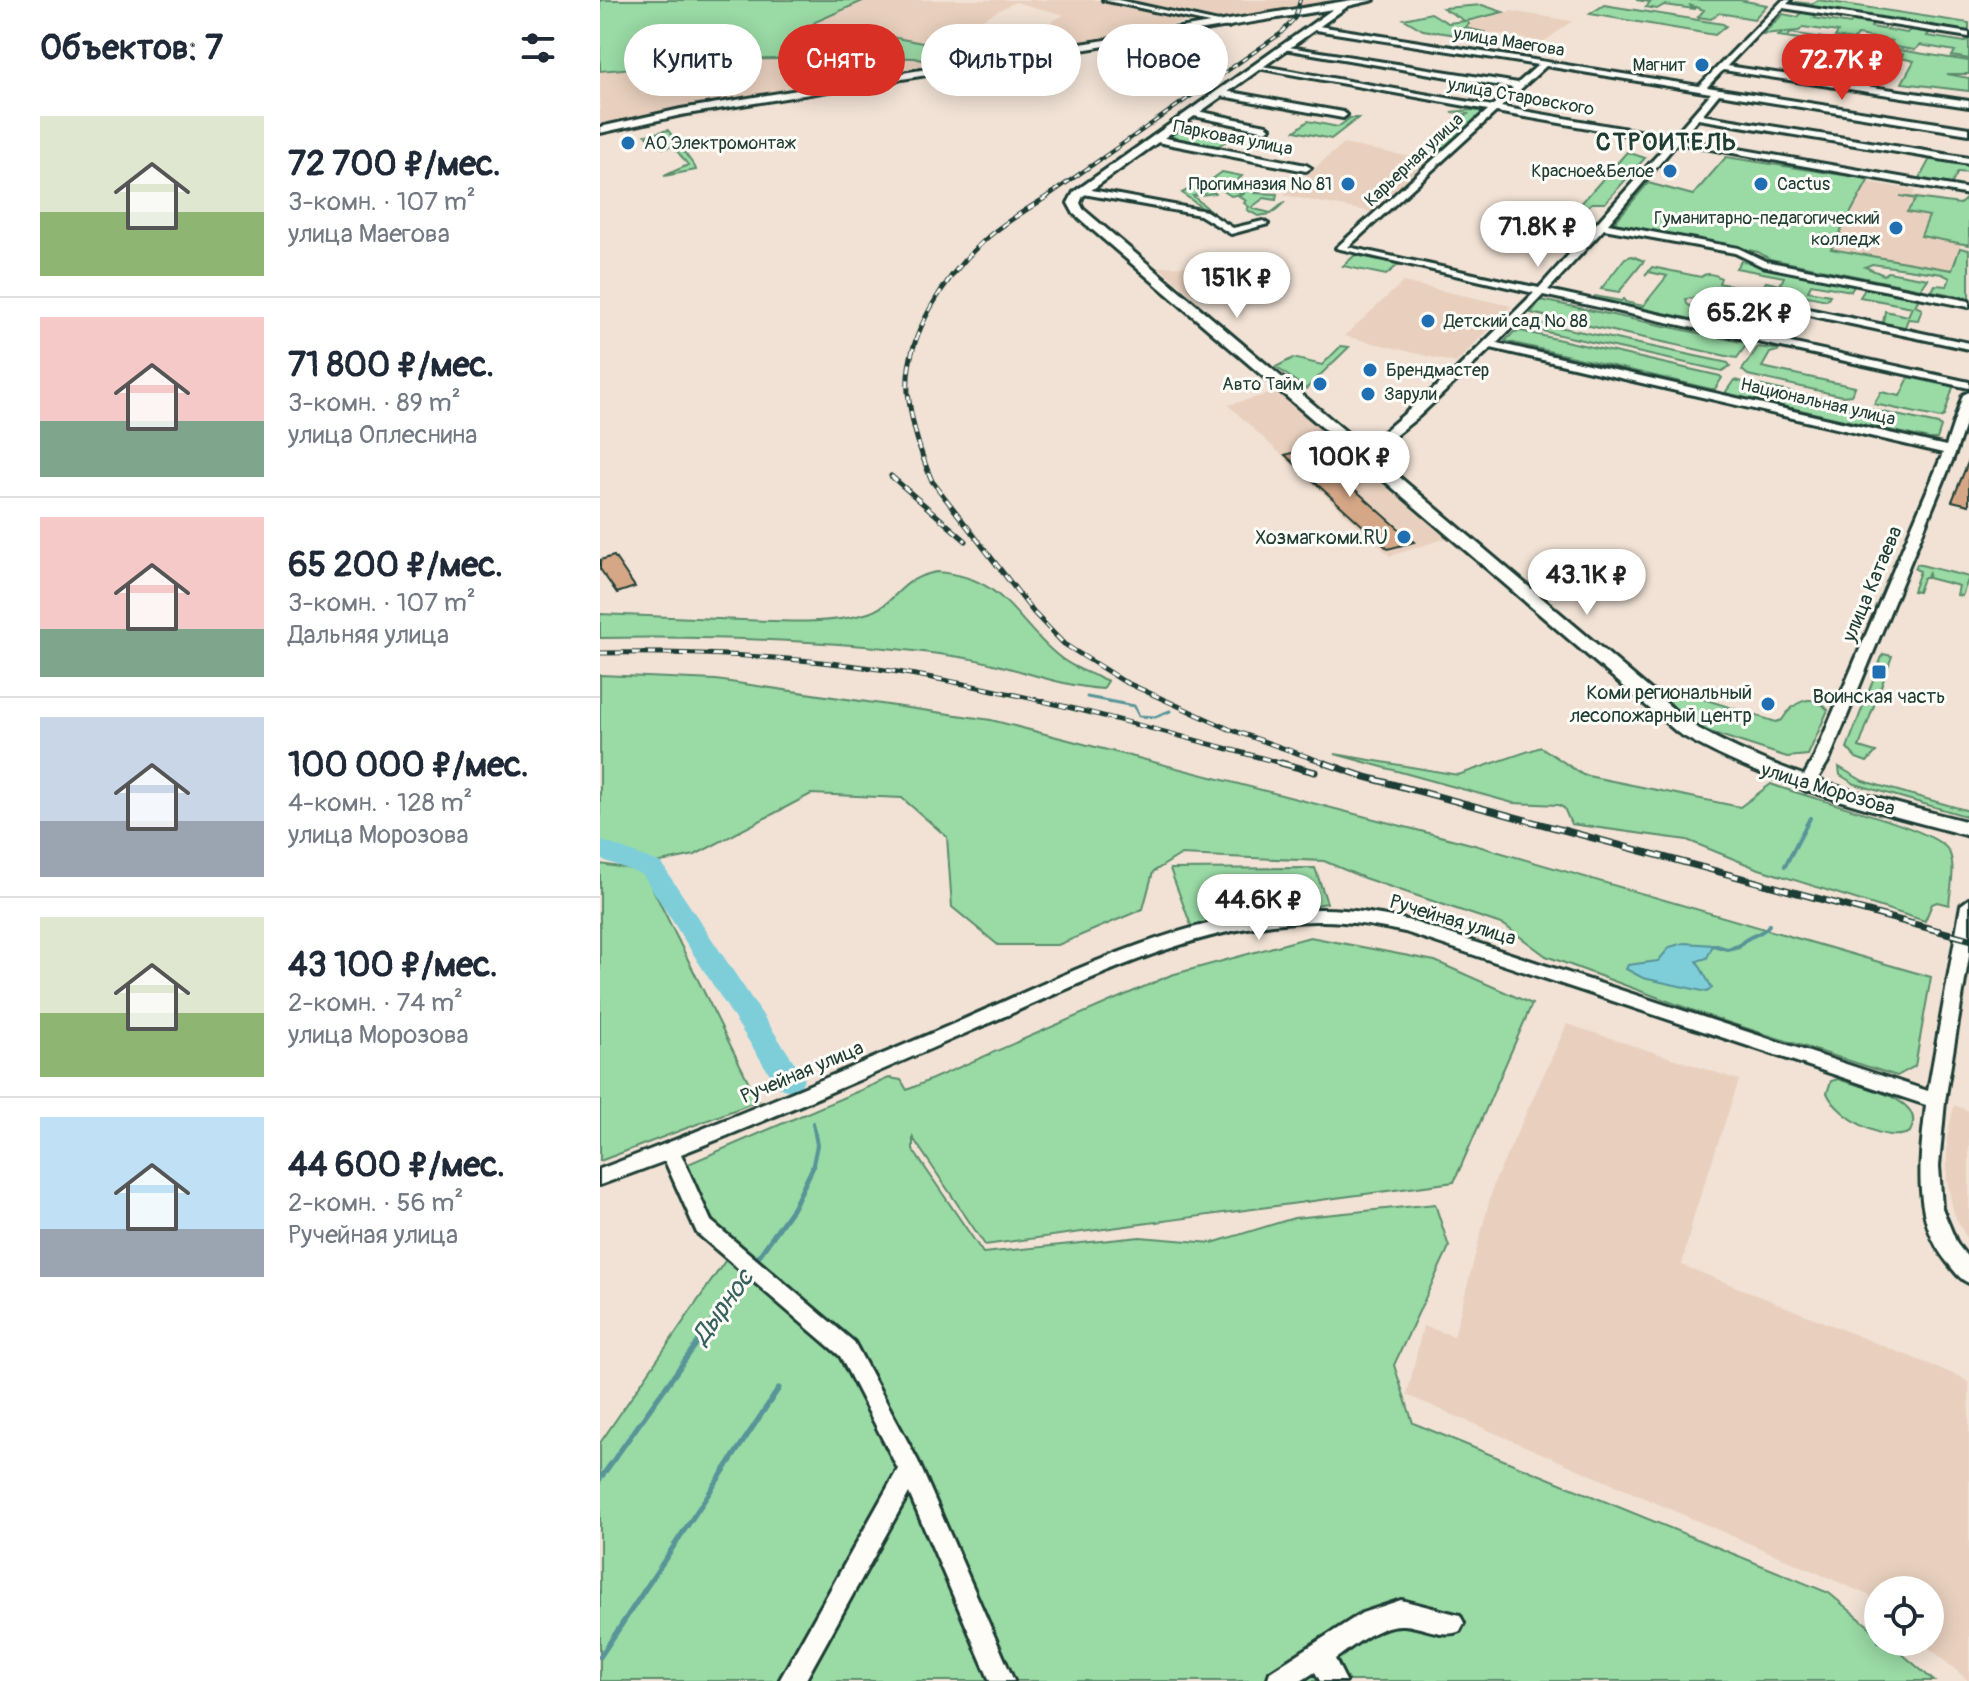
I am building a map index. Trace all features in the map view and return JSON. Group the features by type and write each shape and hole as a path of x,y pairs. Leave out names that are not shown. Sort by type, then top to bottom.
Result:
{"main road":[{"path":"1228,25 1369,0"},
{"path":"1228,87 1344,5"},
{"path":"600,130 681,112 1097,46"},
{"path":"1081,191 1215,96"},
{"name":"улица Морозова","path":"1081,191 1074,201 1081,215 1685,729 1747,764 1806,786 1969,829"}],"street":[{"path":"1107,0 1223,24"},
{"path":"1701,88 1784,3 1969,35"},
{"name":"улица Маегова","path":"1312,27 1717,91"},
{"path":"1282,48 1518,86"},
{"name":"Карьерная улица","path":"1540,292 1341,248 1544,64"},
{"name":"улица Старовского","path":"1256,67 1969,192"},
{"path":"1721,67 1969,104"},
{"path":"1365,454 1453,382 1491,345 1717,91 1969,131"},
{"path":"1228,95 1343,115"},
{"path":"1192,113 1266,128"},
{"path":"1695,116 1969,161"},
{"name":"Парковая улица","path":"1155,139 1306,168"},
{"path":"1081,191 1203,213 1231,231 1263,224"},
{"path":"1600,225 1738,251 1762,263 1969,304"},
{"path":"1540,292 1969,385"},
{"path":"1775,305 1969,346"},
{"name":"Национальная улица","path":"1491,345 1950,451"},
{"name":"улица Катаева","path":"1806,786 1821,760 1966,413 1969,395"},
{"path":"1969,905 1936,1101 1929,1166 1932,1208 1949,1249 1969,1274"},
{"name":"Ручейная улица","path":"600,1177 670,1151 1136,955 1247,922 1305,915 1371,918 1407,926 1936,1101"},
{"path":"670,1151 704,1227 847,1349 910,1469 1002,1681"},
{"path":"791,1681 910,1469"},
{"path":"1279,1681 1370,1621 1401,1612 1452,1623"},
{"path":"1319,1655 1334,1681"}],"shaded area":[{"path":"600,0 1356,0 1255,16 1175,24 1097,24 1097,45 1081,48 1081,45 1086,44 1081,41 1081,24 1047,24 1064,15 1015,2 973,24 921,24 921,75 905,77 905,24 778,24 778,96 792,96 600,128"},
{"path":"1511,11 1572,21 1544,42 1463,28 1471,22"},
{"name":"Прогимназия № 81","path":"1343,144 1428,160 1371,212 1283,195"},
{"name":"Гуманитарно-педагогический колледж","path":"1867,182 1915,190 1913,195 1942,200 1932,225 1966,231 1952,270 1832,249"},
{"path":"1208,265 1238,284 1193,295 1158,267"},
{"name":"Детский сад № 88","path":"1403,282 1511,306 1456,363 1344,336"},
{"path":"1279,391 1450,537 1390,556 1228,405"},
{"path":"1567,1024 1739,1080 1694,1215 1682,1265 1961,1377 1969,1383 1969,1681 1939,1656 1944,1656 1944,1576 1864,1576 1864,1593 1407,1395 1423,1326 1454,1336 1494,1183"},
{"path":"1954,1105 1969,1111 1969,1243 1954,1214 1947,1181 1947,1137"}],"green space":[{"path":"600,0 865,0 813,24 778,24 778,59 762,59 762,24 624,24 624,69 600,71"},
{"path":"1636,0 1739,0 1767,5 1754,19 1719,13 1711,19 1698,17 1704,10 1689,5 1695,9 1664,5 1657,9 1646,7 1650,2"},
{"path":"1818,0 1969,23 1969,34 1792,6 1796,2 1812,4"},
{"path":"1482,5 1503,12 1467,21 1469,24 1465,28 1484,32 1477,38 1423,30 1404,19 1431,13 1448,23 1465,21 1443,8"},
{"path":"1604,5 1726,26 1715,35 1590,14"},
{"path":"1789,8 1822,14 1814,18 1850,24 1855,19 1874,22 1871,27 1907,33 1912,28 1931,30 1927,36 1965,42 1969,38 1969,59 1952,56 1955,51 1920,45 1915,50 1889,46 1892,41 1858,35 1853,40 1835,37 1838,32 1803,27 1799,31 1785,32 1969,61 1969,74 1947,74 1969,78 1969,91 1902,83 1914,61 1901,58 1903,54 1840,46 1839,41 1791,33 1787,37 1805,40 1778,36 1784,32 1763,34 1783,14 1798,17 1802,12"},
{"path":"905,40 921,43 921,60 905,58"},
{"path":"1451,112 1485,112 1437,155 1422,153 1468,114"},
{"path":"1350,118 1358,118 1331,139 1295,131 1308,121 1338,127"},
{"path":"1185,126 1233,137 1213,149 1166,139"},
{"path":"668,130 696,170 664,176 688,165 673,146 663,148 646,135"},
{"path":"1627,152 1645,158 1605,203 1578,207"},
{"path":"1726,157 1869,179 1831,249 1952,270 1960,248 1969,250 1969,298 1932,291 1935,285 1947,286 1950,278 1942,274 1872,264 1865,267 1884,275 1888,272 1928,279 1921,289 1770,259 1758,252 1614,223 1648,183 1693,195"},
{"path":"1931,157 1969,163 1969,173 1958,172 1951,185 1919,179"},
{"path":"1222,172 1242,176 1232,185 1258,190 1255,193 1277,194 1276,200 1264,198 1252,207 1254,209 1271,213 1285,202 1271,214 1258,216 1247,210 1246,201 1239,196 1245,193 1231,196 1216,186 1209,188 1215,193 1193,196 1230,227 1226,226 1182,193 1202,182 1207,183"},
{"path":"1900,196 1960,204 1969,196 1969,245 1921,236 1929,216 1907,212 1916,199"},
{"path":"1355,255 1398,265 1386,275 1343,266"},
{"path":"1632,256 1644,261 1619,292 1601,289 1625,258"},
{"path":"1741,261 1855,285 1851,291 1811,284 1808,291 1830,295 1827,300 1766,288 1763,287 1766,282 1780,285 1784,277 1736,268"},
{"path":"1652,267 1701,277 1713,275 1721,278 1719,283 1771,295 1766,299 1714,288 1710,293 1720,299 1709,301 1703,296 1686,299 1687,304 1702,314 1719,312 1715,306 1746,304 1741,310 1759,326 1776,324 1771,318 1800,316 1780,341 1591,300 1595,296 1624,299 1625,302 1643,306 1667,276 1649,272 1645,275"},
{"path":"1867,286 1926,298 1919,298 1915,306 1922,309 1918,320 1908,319 1905,327 1913,329 1883,323 1885,311 1908,316 1912,307 1860,297"},
{"path":"1541,300 1747,344 1737,358 1531,313"},
{"path":"1526,320 1728,363 1730,366 1722,371 1524,327 1522,324"},
{"path":"1521,331 1722,378 1715,389 1711,389 1505,341 1514,332"},
{"path":"1341,346 1349,347 1306,389 1276,367 1293,358 1322,365"},
{"path":"1758,347 1780,350 1770,353 1762,367 1855,387 1851,395 1842,396 1748,375 1742,370"},
{"path":"1909,377 1954,384 1944,416 1940,418 1874,404 1881,392 1900,396"},
{"path":"1734,380 1941,427 1937,439 1929,439 1725,393"},
{"path":"1917,564 1969,577 1962,596 1957,595 1959,586 1928,578 1929,572 1918,592 1913,591 1920,571 1915,569"},
{"path":"937,572 978,582 993,591 1057,655 1075,667 1108,681 1103,689 1067,684 978,660 915,651 735,639 600,638 600,614 788,621 850,617 876,610 913,580"},
{"path":"1883,654 1892,656 1859,747 1876,752 1867,762 1856,758 1847,748"},
{"path":"600,675 716,680 991,720 1471,844 1931,977 1915,1066 1897,1076 1708,1016 1546,956 1504,925 1364,878 1324,861 1180,855 1153,872 1143,909 1058,945 998,945 952,907 947,837 902,798 811,794 695,855 641,866 600,857"},
{"path":"1672,689 1776,722 1803,701 1816,701 1828,710 1808,755 1787,757 1686,722 1662,692"},
{"path":"1541,747 1583,775 1740,807 1771,784 1919,832 1938,841 1951,856 1953,870 1949,905 1932,904 1925,921 1756,868 1687,840 1571,824 1564,808 1558,805 1513,803 1335,754 1458,775"},
{"path":"1839,767 1863,781 1969,811 1969,817 1855,784 1840,775"},
{"path":"600,864 644,871 758,1101 600,1161"},
{"path":"1315,868 1327,903 1192,928 1170,869"},
{"path":"1310,937 1435,961 1532,1004 1454,1182 985,1245 913,1138 913,1150 983,1253 1140,1237 1212,1243 1294,1218 1435,1204 1449,1247 1394,1365 1413,1423 1829,1593 1864,1622 1864,1656 1905,1656 1934,1681 600,1681 600,1443 736,1245 705,1209 688,1164 889,1078 901,1080 907,1090 1171,975"},
{"path":"1838,1079 1901,1102 1910,1110 1913,1120 1910,1132 1888,1135 1876,1132 1841,1111 1827,1093 1831,1081"}],"water":[{"path":"1684,943 1713,945 1707,958 1697,961 1712,988 1707,992 1643,978 1626,969 1628,965 1658,961 1670,947"}],"building":[{"path":"1308,448 1414,542 1388,549 1285,455"},
{"path":"1969,460 1969,505 1952,501"},
{"path":"614,556 635,587 617,593 600,569 600,560"}],"waterway":[{"path":"1087,697 1134,706 1139,716 1155,717 1170,711"},
{"path":"1785,866 1810,818"},
{"name":"Дырнос","path":"600,849 652,869 789,1079"},
{"path":"1713,945 1727,949 1739,946 1769,925"},
{"name":"Дырнос","path":"812,1169 817,1145 813,1123"},
{"name":"Дырнос","path":"754,1263 793,1208 813,1167"},
{"name":"Дырнос","path":"600,1479 747,1273"},
{"path":"600,1657 779,1388"}],"railway":[{"path":"1046,198 1280,34 1295,18 1300,0"},
{"path":"1046,198 1001,227 972,252 943,287 921,328 913,349 908,392 917,438 932,481 1034,613 1064,644 1123,681 1229,729 1331,765"},
{"path":"891,476 966,541"},
{"path":"600,653 740,656 879,669 1034,699 1288,765"},
{"path":"1281,763 1315,772"},
{"path":"1325,763 1362,776 1969,939"}],"place":[{"name":"Магнит","path":"1702,65"},
{"name":"АО Электромонтаж","path":"628,143"},
{"name":"Красное&Белое","path":"1670,171"},
{"name":"Прогимназия № 81","path":"1348,184"},
{"name":"Cactus","path":"1761,184"},
{"name":"Гуманитарно-педагогический колледж","path":"1896,228"},
{"name":"Детский сад № 88","path":"1428,321"},
{"name":"Брендмастер","path":"1370,370"},
{"name":"Авто Тайм","path":"1320,384"},
{"name":"Зарули","path":"1368,394"},
{"name":"Хозмагкоми.RU","path":"1404,537"},
{"name":"Воинская часть","path":"1879,672"},
{"name":"Коми региональный лесопожарный центр","path":"1768,704"}],"district":[{"name":"СТРОИТЕЛЬ","path":"1667,142"}]}
